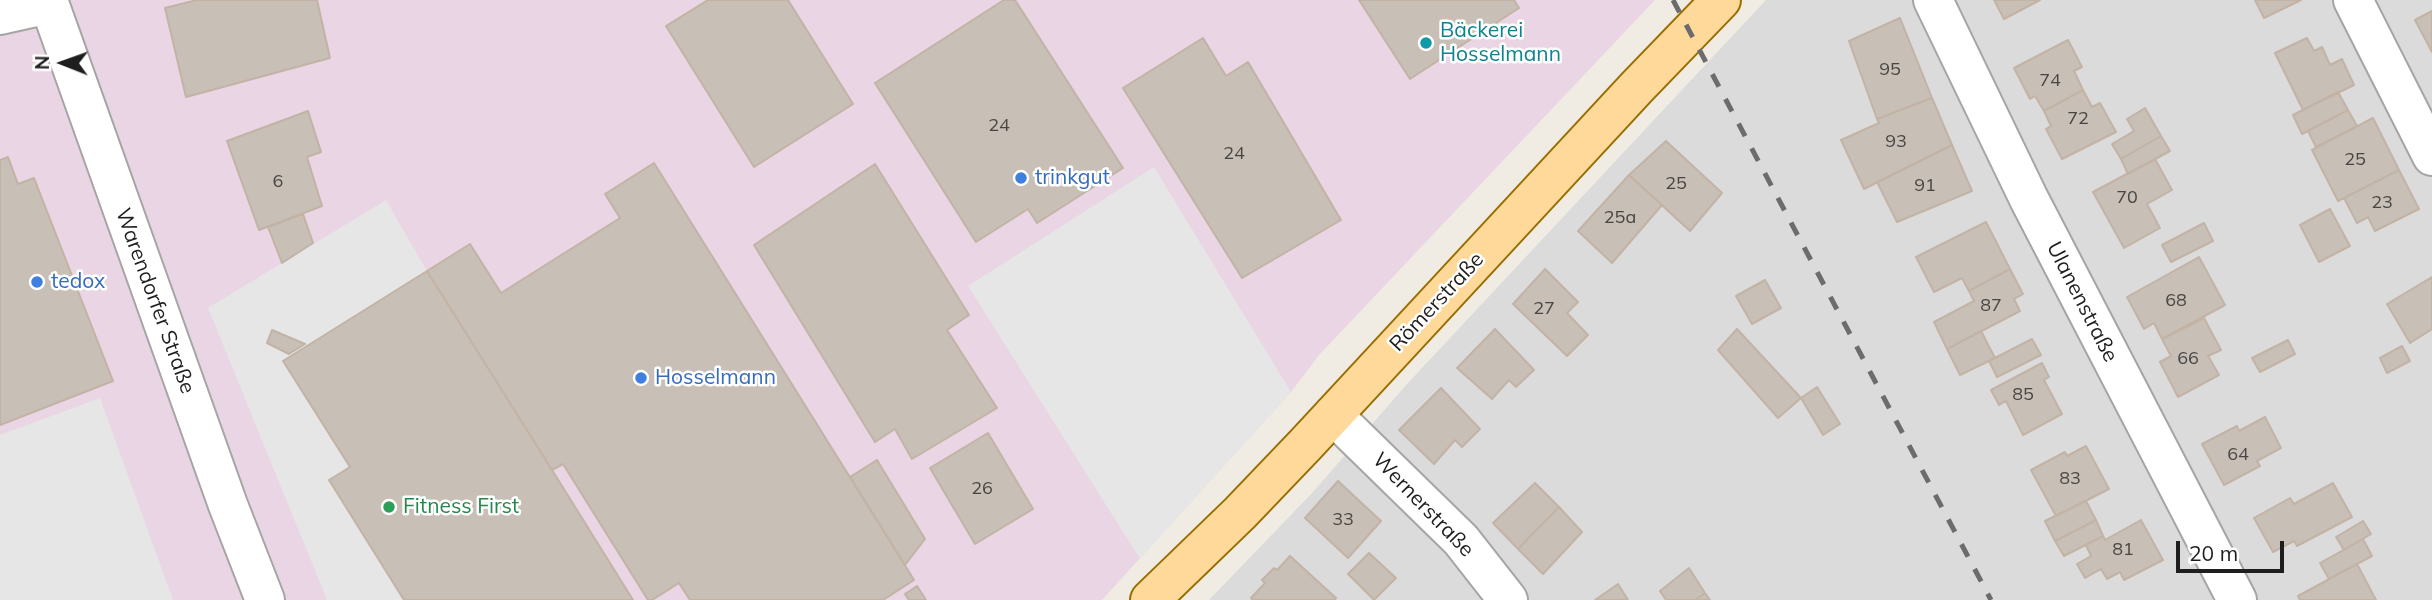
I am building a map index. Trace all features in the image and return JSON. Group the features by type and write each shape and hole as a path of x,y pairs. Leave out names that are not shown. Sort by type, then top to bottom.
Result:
{"main road":[{"name":"Römerstraße","path":"1150,600 1240,513 1627,97 1721,0"}],"street":[{"name":"Ulanenstraße","path":"1933,0 2029,199 2237,600"},
{"path":"2353,0 2432,156"},
{"path":"0,15 49,2"},
{"name":"Warendorfer Straße","path":"49,2 228,505 265,600"},
{"name":"Wernerstraße","path":"1333,415 1461,540 1508,600"}],"shaded area":[{"path":"0,0 1655,0 1319,355 1291,392 1102,600 0,600"},
{"path":"1766,0 2432,0 2432,600 1209,600 1313,492 1407,384"},
{"path":"1154,167 1291,392 1140,559 968,286"},
{"path":"386,200 427,271 283,361 350,467 329,480 404,600 327,600 208,308"},
{"path":"100,398 173,600 0,600 0,435"}],"building":[{"path":"197,0 317,0 330,58 186,97 165,8"},
{"path":"708,0 788,0 853,104 754,167 666,26"},
{"path":"1004,0 1015,0 1123,168 1037,223 1028,209 976,242 875,83"},
{"name":"Bäckerei Hosselmann","path":"1359,0 1514,0 1519,8 1410,79"},
{"path":"1994,0 2040,0 2004,19"},
{"path":"2255,0 2301,0 2264,18"},
{"path":"2432,11 2432,52 2415,20"},
{"path":"1900,18 1932,98 1877,119 1849,41"},
{"path":"1203,38 1226,76 1248,62 1341,220 1242,278 1123,88"},
{"path":"2307,38 2314,51 2322,47 2330,65 2342,59 2354,85 2303,110 2275,53"},
{"path":"2068,40 2082,67 2074,71 2083,90 2044,111 2035,96 2030,99 2014,68"},
{"path":"2083,90 2092,107 2100,103 2116,132 2062,159 2046,129 2051,126 2044,111"},
{"path":"2338,92 2348,110 2302,134 2293,115"},
{"path":"1932,98 1952,145 1864,189 1841,140 1879,123 1877,119"},
{"path":"2145,108 2161,136 2121,159 2112,144 2134,131 2127,119"},
{"path":"2348,110 2357,126 2316,147 2308,131"},
{"path":"308,111 321,152 307,157 322,206 259,230 227,141"},
{"path":"2373,118 2399,170 2338,201 2312,150"},
{"path":"2161,136 2170,151 2128,174 2121,159"},
{"path":"1666,141 1722,193 1690,231 1629,175"},
{"path":"1952,145 1972,191 1897,222 1877,182"},
{"name":"tedox","path":"8,157 18,184 34,178 113,381 0,425 0,160"},
{"path":"2155,159 2172,190 2147,204 2160,228 2124,248 2093,192"},
{"name":"Hosselmann","path":"654,163 914,580 883,600 690,600 679,583 648,600 563,464 552,470 427,271 470,244 501,293 620,218 605,194"},
{"path":"875,164 969,315 947,330 997,408 912,459 895,429 875,442 754,245"},
{"path":"2399,170 2419,209 2375,231 2368,217 2357,223 2344,198"},
{"path":"1629,175 1662,205 1612,263 1578,231"},
{"path":"2330,209 2350,246 2319,262 2300,225"},
{"path":"303,214 313,243 282,263 268,227"},
{"path":"1986,222 2010,269 1969,291 1962,278 1934,292 1916,257"},
{"path":"2204,223 2213,241 2171,262 2162,245"},
{"path":"2199,257 2225,305 2162,339 2154,323 2144,329 2127,297"},
{"path":"1545,269 1578,302 1567,313 1588,335 1567,356 1513,304"},
{"path":"2010,269 2023,294 2014,299 2020,311 1947,349 1934,322 1974,301 1969,291"},
{"path":"427,271 633,600 404,600 329,480 350,467 283,361"},
{"path":"2432,277 2432,329 2410,343 2387,304"},
{"path":"1765,280 1781,308 1752,324 1736,296"},
{"path":"2204,318 2221,350 2208,356 2219,375 2178,397 2160,362 2171,356 2162,339"},
{"path":"1495,329 1534,370 1516,387 1509,380 1492,399 1457,368"},
{"path":"1737,329 1801,398 1778,418 1718,350"},
{"path":"272,330 305,344 289,354 267,343"},
{"path":"1981,331 1995,358 1960,375 1947,349"},
{"path":"2032,339 2041,355 1997,377 1989,361"},
{"path":"2288,340 2295,354 2260,372 2252,358"},
{"path":"2402,346 2410,361 2387,373 2380,358"},
{"path":"2042,363 2049,377 2044,380 2062,414 2023,435 2006,401 1999,405 1991,390"},
{"path":"1817,387 1840,424 1823,435 1801,398"},
{"path":"1441,388 1480,429 1462,447 1455,440 1434,464 1399,430"},
{"path":"2265,417 2281,448 2257,461 2260,466 2224,485 2202,444 2237,426 2239,431"},
{"path":"988,433 1033,509 975,544 930,468"},
{"path":"2086,446 2109,489 2056,516 2031,470 2065,452 2067,456"},
{"path":"877,460 925,539 905,565 850,477"},
{"path":"1338,481 1381,521 1348,558 1305,518"},
{"path":"1535,483 1559,507 1518,549 1493,523"},
{"path":"2333,483 2352,517 2297,546 2294,541 2273,552 2254,518 2290,498 2294,504"},
{"path":"2086,501 2096,520 2055,541 2045,521"},
{"path":"1559,507 1582,532 1543,574 1518,549"},
{"path":"2096,520 2103,536 2064,556 2055,541"},
{"path":"2141,520 2163,560 2124,580 2120,572 2107,579 2101,569 2085,578 2077,564 2091,556 2086,545 2103,536 2105,540"},
{"path":"2363,521 2371,534 2344,550 2336,537"},
{"path":"2363,539 2372,556 2329,579 2320,563"},
{"path":"1369,553 1396,578 1374,600 1348,574"},
{"path":"1290,556 1336,598 1335,600 1253,600 1251,598 1265,583 1262,580 1274,568 1277,570"},
{"path":"2357,564 2376,600 2300,600 2298,596"},
{"path":"1689,568 1705,593 1695,600 1666,600 1660,591"},
{"path":"1618,584 1628,600 1595,600"},
{"path":"917,586 926,600 909,600 905,594"},
{"path":"1705,593 1710,600 1695,600"}],"railway":[{"path":"1673,0 1991,600"}],"place":[{"name":"Bäckerei Hosselmann","path":"1426,43"},
{"name":"trinkgut","path":"1021,178"},
{"name":"tedox","path":"37,282"},
{"name":"Hosselmann","path":"641,378"},
{"name":"Fitness First","path":"389,507"}]}
